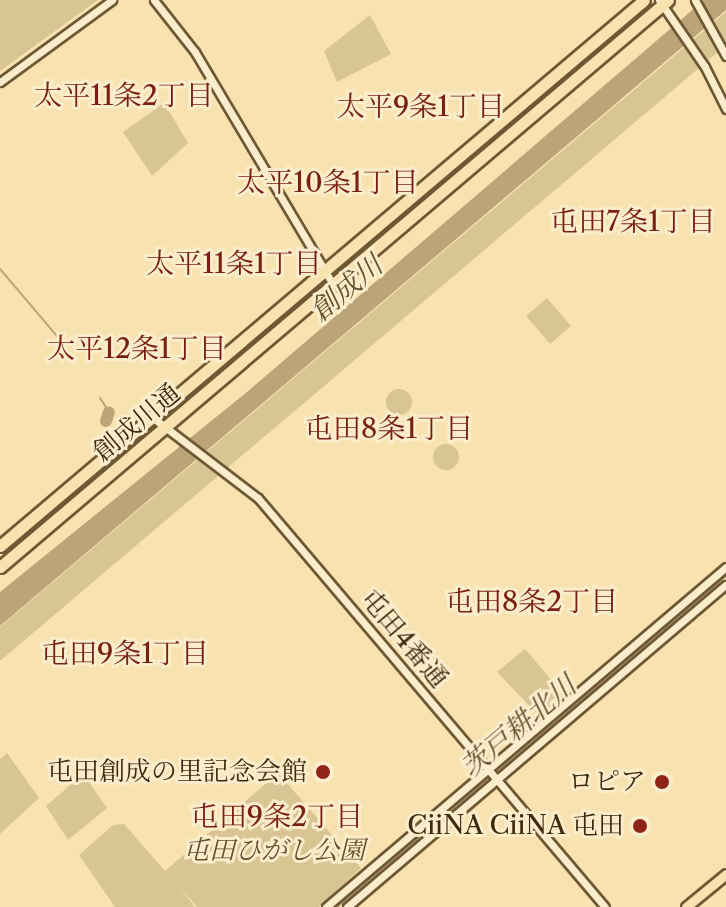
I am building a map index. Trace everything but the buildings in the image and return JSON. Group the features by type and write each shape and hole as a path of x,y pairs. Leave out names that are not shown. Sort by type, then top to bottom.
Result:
{"highway":[{"name":"創成川通","path":"0,546 644,0"},
{"name":"創成川通","path":"0,567 167,428 663,2"}],"main road":[{"path":"686,907 726,874"}],"street":[{"path":"0,82 112,0"},
{"path":"154,0 195,52 333,284"},
{"path":"695,1 726,56"},
{"path":"663,2 671,22 692,49 726,109"},
{"name":"屯田4番通","path":"152,417 211,459 258,498 605,907"},
{"path":"347,907 726,567"},
{"path":"326,907 726,585"}],"green space":[{"path":"0,0 98,0 0,71"},
{"path":"726,12 726,45 0,661 0,627"},
{"path":"370,15 391,54 337,82 324,51"},
{"path":"164,103 188,143 152,176 123,132"},
{"path":"547,298 571,326 550,344 526,316"},
{"path":"399,389 408,393 412,402 408,411 399,415 390,411 386,402 390,393"},
{"path":"446,444 455,448 459,457 455,466 446,470 437,466 433,457 437,448"},
{"path":"525,649 564,695 541,718 497,672"},
{"path":"7,753 39,798 0,834 0,759"},
{"name":"屯田ひがし公園","path":"278,773 361,868 319,907 197,907 177,884 195,907 115,907 79,855 113,825 124,824 165,871"},
{"path":"83,774 107,808 68,840 46,806"}],"shaded area":[{"path":"704,0 726,0 726,10 0,626 0,592 247,392"}],"waterway":[{"path":"0,269 61,341"},
{"path":"100,398 109,412"},
{"path":"106,421 109,412"},
{"name":"茨戸耕北川","path":"496,773 726,576"},
{"name":"茨戸耕北川","path":"337,907 491,777"}],"place":[{"name":"屯田創成の里記念会館","path":"323,772"},
{"name":"ロピア","path":"662,782"},
{"name":"CiiNA CiiNA 屯田","path":"640,826"}],"district":[{"name":"太平11条2丁目","path":"124,95"},
{"name":"太平9条1丁目","path":"421,106"},
{"name":"太平10条1丁目","path":"328,182"},
{"name":"屯田7条1丁目","path":"633,221"},
{"name":"太平11条1丁目","path":"234,263"},
{"name":"太平12条1丁目","path":"137,348"},
{"name":"屯田8条1丁目","path":"389,428"},
{"name":"屯田8条2丁目","path":"532,601"},
{"name":"屯田9条1丁目","path":"125,653"},
{"name":"屯田9条2丁目","path":"277,816"}],"water label":[{"name":"創成川","path":"346,288"}]}
